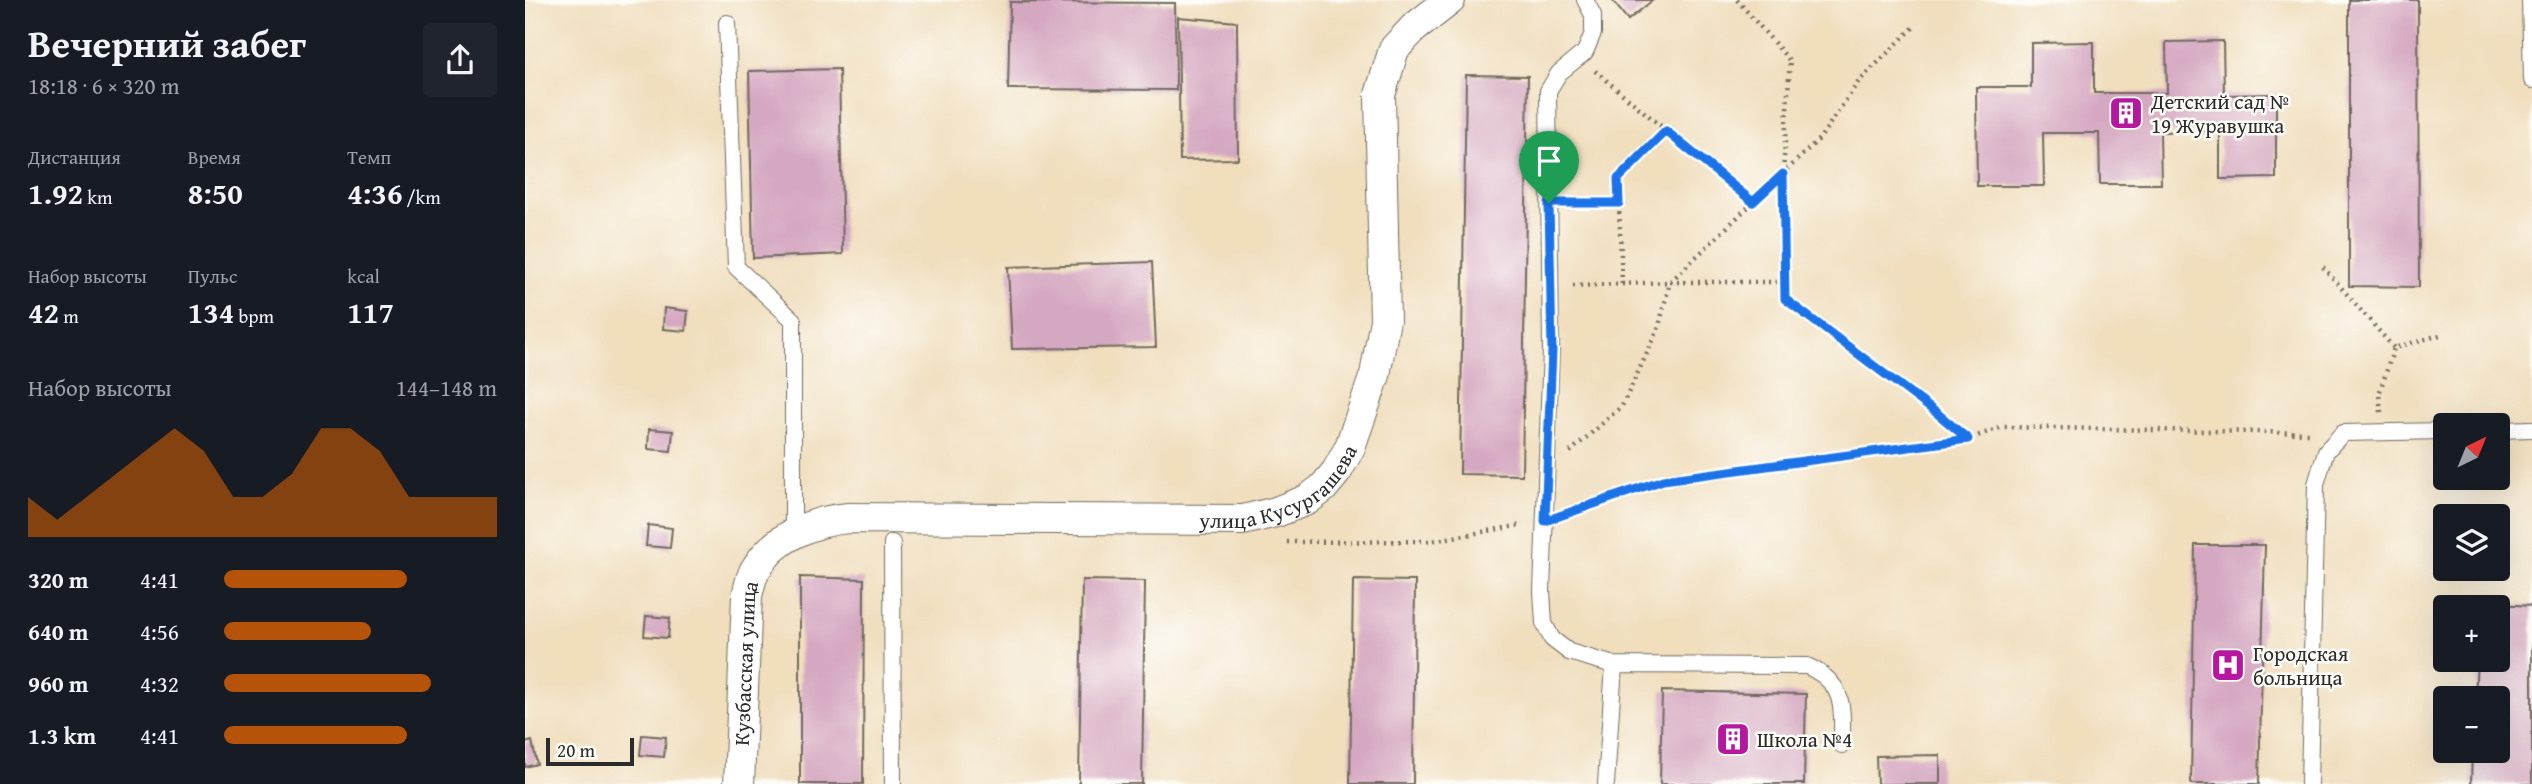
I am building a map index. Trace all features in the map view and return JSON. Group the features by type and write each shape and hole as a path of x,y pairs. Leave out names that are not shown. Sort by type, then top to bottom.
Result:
{"street":[{"name":"улица Кусургашева","path":"782,541 810,525 825,520 848,518 1243,520 1294,506 1323,488 1337,471 1350,447 1368,399 1382,346 1386,286 1380,95 1394,50 1414,28 1450,0"},
{"name":"Кузбасская улица","path":"739,784 747,596 754,571 782,541"}],"lane":[{"path":"1585,0 1593,15 1593,33 1585,52 1559,73 1548,91 1552,350 1542,591 1544,623 1552,639 1569,652 1613,665 1807,666 1824,674 1832,682 1842,707 1842,745"},
{"path":"2530,0 2532,80"},
{"path":"727,23 736,267 793,320 782,541"},
{"path":"2510,430 2532,429"},
{"path":"2308,784 2316,484 2326,451 2343,433 2433,430"},
{"path":"891,543 893,784"},
{"path":"1606,784 1613,665"}],"path":[{"path":"1737,0 1790,61 1783,174 1785,299 1968,439"},
{"path":"1547,458 1571,452 1622,406 1658,330 1670,282 1820,138 1859,81 1916,25"},
{"path":"1579,57 1753,202"},
{"path":"1622,284 1618,179 1666,131"},
{"path":"1549,203 1619,203"},
{"path":"2323,267 2394,348"},
{"path":"1551,287 1670,282 1785,282"},
{"path":"2394,348 2440,335"},
{"path":"2382,432 2379,394 2394,348"},
{"path":"1545,521 1663,480 1968,439 2003,427 2343,433"}],"building":[{"path":"1612,0 1653,0 1628,20"},
{"path":"2349,0 2418,0 2419,287 2349,286"},
{"path":"1010,2 1175,3 1176,90 1008,89"},
{"path":"1178,17 1237,22 1238,159 1180,160"},
{"name":"Детский сад № 19 Журавушка","path":"2223,41 2224,95 2276,94 2276,178 2220,179 2220,131 2160,132 2161,184 2100,184 2099,133 2043,133 2044,186 1977,186 1976,87 2031,87 2031,43 2094,42 2094,93 2167,93 2166,42"},
{"path":"839,69 843,254 753,258 749,71"},
{"path":"1466,75 1528,76 1522,475 1460,474"},
{"path":"1152,262 1156,347 1012,349 1008,267"},
{"path":"664,308 688,311 686,331 663,329"},
{"path":"649,429 673,431 671,451 648,449"},
{"path":"648,525 672,528 670,548 646,546"},
{"name":"Городская больница","path":"2195,545 2265,545 2259,784 2191,784"},
{"path":"800,577 864,579 863,784 800,784"},
{"path":"1082,580 1145,581 1142,784 1079,784"},
{"path":"1353,580 1415,581 1413,784 1350,784"},
{"path":"2510,605 2532,606 2532,784 2471,784 2472,763 2510,763 2510,686 2476,686 2476,672 2510,672"},
{"path":"646,616 670,618 668,638 644,636"},
{"name":"Школа №4","path":"1662,691 1806,694 1804,784 1660,784"},
{"path":"642,735 666,737 664,757 640,755"},
{"path":"532,741 537,764 525,767 525,743"},
{"name":"Школа №4","path":"1940,755 1940,784 1877,784 1876,756"}],"place":[{"name":"Детский сад № 19 Журавушка","path":"2126,113"},
{"name":"Городская больница","path":"2228,665"},
{"name":"Школа №4","path":"1733,739"}],"route":[{"path":"1666,131 1753,202 1783,174 1785,299 1968,439 1663,480 1545,521 1552,350 1549,203 1619,203 1618,179 1666,131"}]}
